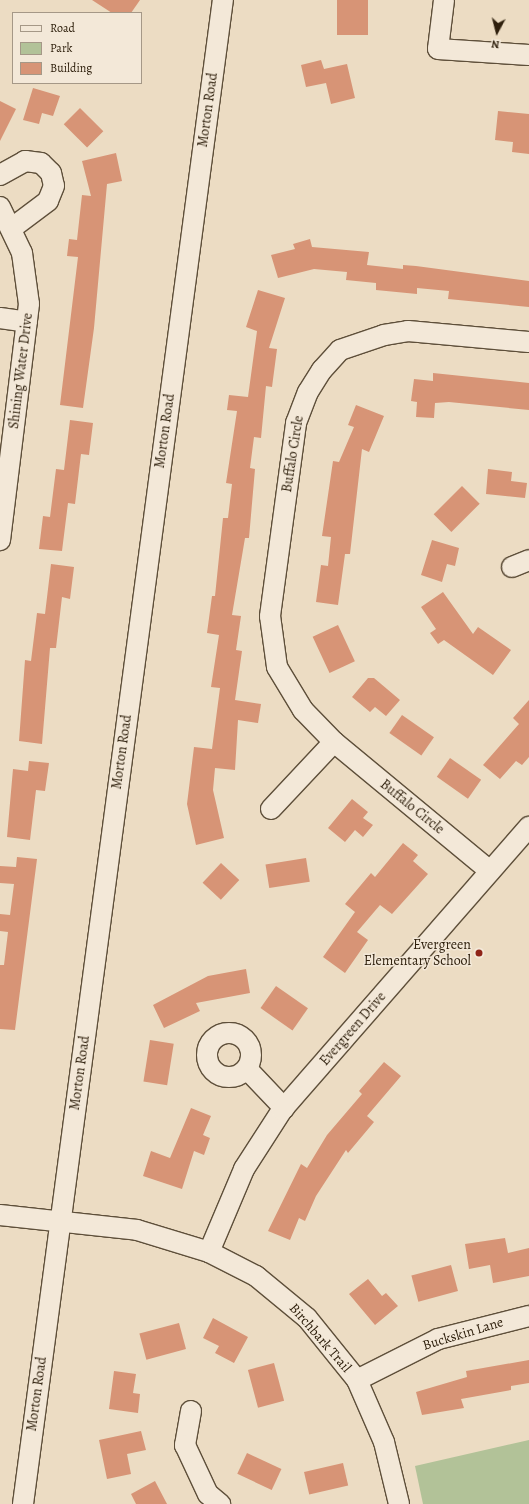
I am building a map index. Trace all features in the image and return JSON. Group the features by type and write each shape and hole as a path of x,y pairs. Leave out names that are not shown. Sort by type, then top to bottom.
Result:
{"street":[{"name":"Morton Road","path":"23,1504 223,0"},
{"path":"444,0 438,49 529,55"},
{"path":"0,174 25,161 41,163 51,173 54,186 48,201 12,228"},
{"name":"Shining Water Drive","path":"0,207 12,228 27,279 27,322 0,540"},
{"path":"0,318 27,322"},
{"name":"Buffalo Circle","path":"490,871 334,742 303,710 286,687 277,667 270,616 296,423 308,392 340,350 384,335 420,331 529,342"},
{"path":"271,809 334,742"},
{"name":"Evergreen Drive","path":"209,1252 244,1169 284,1108 529,827"},
{"path":"247,1069 284,1108"},
{"name":"Birchbark Trail","path":"0,1215 137,1230 209,1252 256,1276 284,1297 307,1318 357,1380 384,1442 399,1504"},
{"name":"Buckskin Lane","path":"357,1380 438,1339 529,1316"},
{"path":"191,1411 185,1445 204,1488 220,1504"}],"green space":[{"path":"529,1440 529,1504 423,1504 415,1466"}],"building":[{"path":"92,0 140,0 132,12 110,12"},
{"path":"337,0 368,0 368,35 337,35"},
{"path":"321,60 324,69 347,64 355,98 331,104 326,83 306,87 301,65"},
{"path":"33,88 60,96 53,116 42,113 39,124 23,120"},
{"path":"0,101 16,109 0,141"},
{"path":"80,108 103,131 87,148 64,124"},
{"path":"498,111 529,114 529,154 512,152 513,142 495,140"},
{"path":"116,153 122,181 107,184 94,328 83,408 60,405 78,257 67,256 69,239 77,240 82,195 91,196 82,161"},
{"path":"310,239 312,247 369,252 367,265 403,269 403,265 416,266 529,281 529,307 448,299 449,291 417,288 417,294 376,290 376,283 346,280 347,272 314,269 278,278 271,255 295,249 293,244"},
{"path":"258,290 285,298 269,348 277,349 272,387 266,386 261,438 254,437 250,468 255,469 249,538 245,538 232,615 241,616 236,650 242,651 235,700 261,704 258,723 238,720 235,770 215,768 213,790 224,838 196,845 187,804 194,747 212,749 220,688 211,687 219,635 207,633 212,596 215,596 223,518 228,518 232,484 226,483 237,411 227,410 229,395 248,397 257,331 246,327"},
{"path":"433,373 529,383 529,410 449,402 435,403 434,418 416,417 417,402 411,401 414,379 433,381"},
{"path":"356,405 384,416 369,452 362,449 350,554 345,554 338,605 316,602 321,565 328,566 331,537 322,536 333,461 339,462 354,427 348,425"},
{"path":"70,420 93,423 89,455 81,454 75,504 68,503 62,551 39,549 43,516 50,517 56,469 64,470"},
{"path":"488,469 512,472 511,481 527,483 525,498 486,494"},
{"path":"462,486 480,504 451,532 434,514"},
{"path":"432,540 459,548 455,566 447,564 442,582 421,575"},
{"path":"51,564 74,567 70,599 62,597 56,648 50,648 42,744 19,741 25,660 31,661 37,613 45,614"},
{"path":"443,592 473,634 478,627 511,650 493,675 444,640 438,644 430,633 436,629 421,607"},
{"path":"338,625 355,661 330,673 313,637"},
{"path":"368,678 374,678 400,700 386,716 375,707 370,712 352,697"},
{"path":"529,700 529,757 522,765 516,761 500,779 483,765 519,724 513,718"},
{"path":"402,715 434,737 421,755 389,733"},
{"path":"450,758 481,780 468,799 437,777"},
{"path":"29,761 49,763 45,791 36,790 30,840 7,837 13,769 28,771"},
{"path":"352,799 368,812 363,818 373,825 363,837 355,830 345,842 328,828"},
{"path":"403,843 418,855 413,861 428,874 392,914 380,905 357,932 368,940 345,973 323,957 355,912 345,904 371,873 375,877"},
{"path":"17,857 37,859 15,1030 0,1029 0,965 4,965 8,932 0,931 0,914 10,915 14,884 0,883 0,866 16,867"},
{"path":"306,858 310,882 269,888 266,864"},
{"path":"221,863 239,880 221,900 203,883"},
{"path":"246,969 250,993 196,1003 200,1011 164,1028 153,1005 208,976"},
{"path":"276,986 308,1008 292,1030 261,1008"},
{"path":"150,1040 174,1044 167,1085 143,1081"},
{"path":"384,1062 401,1076 367,1116 374,1122 348,1153 346,1150 316,1196 305,1221 299,1218 290,1240 268,1231 301,1164 307,1168 327,1135 362,1094 359,1091"},
{"path":"191,1108 211,1116 203,1135 210,1138 204,1155 194,1151 182,1189 143,1176 151,1151 170,1158"},
{"path":"505,1238 508,1253 529,1248 529,1276 493,1283 490,1265 469,1269 465,1244"},
{"path":"451,1265 458,1291 418,1302 411,1276"},
{"path":"368,1279 382,1296 386,1293 398,1306 375,1325 349,1294"},
{"path":"213,1318 248,1337 234,1363 215,1353 219,1346 203,1338"},
{"path":"179,1323 186,1349 146,1360 139,1334"},
{"path":"529,1360 529,1383 511,1386 511,1390 461,1399 464,1408 422,1415 416,1392 467,1377 466,1371"},
{"path":"274,1363 284,1401 258,1408 248,1370"},
{"path":"114,1371 136,1374 133,1393 140,1394 138,1413 109,1409"},
{"path":"141,1431 146,1450 127,1454 131,1474 107,1479 99,1440"},
{"path":"247,1453 281,1469 272,1490 237,1474"},
{"path":"343,1463 348,1485 309,1494 304,1472"},
{"path":"155,1481 167,1504 136,1504 131,1494"}],"place":[{"name":"Evergreen Elementary School","path":"479,953"}]}
